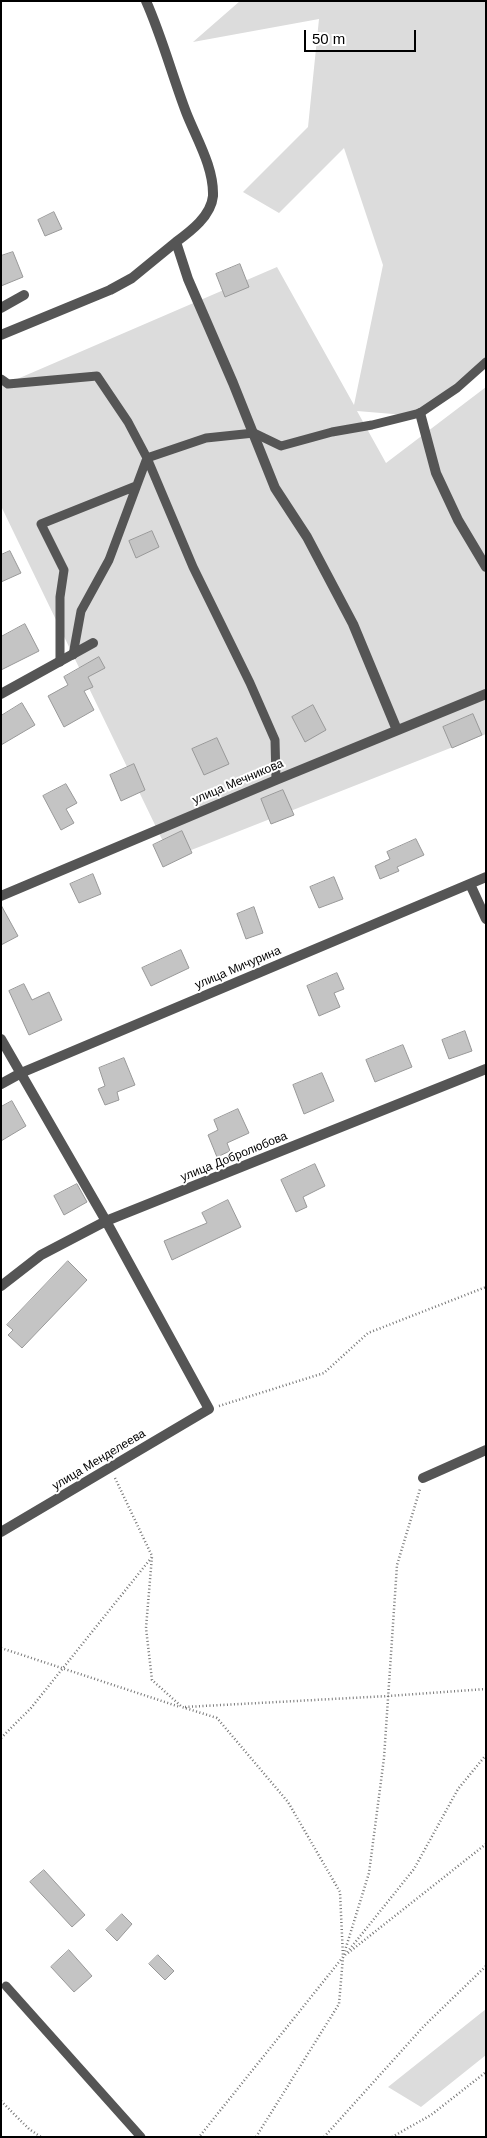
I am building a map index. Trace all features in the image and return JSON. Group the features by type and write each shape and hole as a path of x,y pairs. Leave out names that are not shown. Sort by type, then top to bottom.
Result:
{"street":[{"path":"1,335 110,290 132,278 201,222 213,197 210,171 186,112 146,1"},
{"path":"176,242 188,279 254,433 275,488 307,537 353,624 397,730"},
{"path":"1,308 24,295"},
{"path":"420,413 436,473 458,520 486,567"},
{"path":"1,694 94,643"},
{"name":"улица Мечникова","path":"1,896 486,694"},
{"name":"улица Мичурина","path":"1,1084 21,1073 486,877"},
{"path":"470,884 486,919"},
{"path":"1,1039 210,1409"},
{"name":"улица Добролюбова","path":"1,1286 41,1255 106,1222 486,1069"},
{"name":"улица Менделеева","path":"1,1532 210,1409"},
{"path":"423,1478 486,1450"}],"lane":[{"path":"146,458 206,438 254,433 281,446 332,432 372,425 420,413 456,388 486,362"},
{"path":"1,379 8,384 97,376 128,422 146,458 193,567 250,682 275,740 276,780"},
{"path":"73,654 81,611 109,560 146,458"},
{"path":"60,662 60,597 64,570 41,524 136,486"},
{"path":"6,1986 141,2137"}],"path":[{"path":"210,1409 324,1373 368,1333 486,1287"},
{"path":"110,1468 152,1556 146,1628 152,1680 182,1707 486,1689"},
{"path":"343,1957 369,1873 384,1758 397,1565 423,1478"},
{"path":"1,1738 31,1708 152,1556"},
{"path":"1,1648 217,1718 288,1802 340,1892 343,1957 340,2004 256,2137"},
{"path":"198,2137 414,1870 458,1790 486,1755"},
{"path":"343,1957 486,1844"},
{"path":"324,2137 424,2026 486,1966"},
{"path":"392,2137 431,2115 486,2072"},
{"path":"1,2101 29,2129 41,2137"}],"shaded area":[{"path":"240,1 486,1 486,357 417,416 357,411 386,463 486,387 486,734 171,858 1,506 1,386 277,267 354,405 383,265 344,148 279,213 243,192 308,127 319,19 193,42"},
{"path":"486,2009 486,2055 421,2107 388,2087"}],"building":[{"path":"54,212 62,229 45,236 38,220"},
{"path":"13,252 23,277 1,286 1,256"},
{"path":"240,264 249,287 225,297 216,274"},
{"path":"152,531 159,547 136,558 129,541"},
{"path":"10,551 21,573 1,582 1,555"},
{"path":"25,624 39,651 1,670 1,637"},
{"path":"99,657 105,668 88,677 93,687 84,691 94,710 64,727 48,696 68,685 64,677"},
{"path":"22,703 35,725 1,745 1,716"},
{"path":"313,705 326,730 305,742 292,717"},
{"path":"473,714 482,735 452,748 443,727"},
{"path":"217,738 229,764 204,775 192,749"},
{"path":"134,764 145,790 121,801 110,775"},
{"path":"66,784 77,803 66,809 74,823 61,830 43,796"},
{"path":"283,790 294,815 271,824 261,799"},
{"path":"182,831 192,853 163,867 153,845"},
{"path":"416,839 424,855 397,867 399,871 380,879 375,866 390,859 387,852"},
{"path":"93,874 101,894 79,903 70,884"},
{"path":"334,877 343,899 319,908 310,887"},
{"path":"1,905 18,936 1,945"},
{"path":"254,907 263,933 246,939 237,914"},
{"path":"181,950 189,968 151,986 142,968"},
{"path":"337,973 344,989 334,993 340,1007 319,1016 307,986"},
{"path":"24,984 32,1000 49,992 62,1020 29,1035 9,991"},
{"path":"465,1031 472,1051 449,1059 442,1040"},
{"path":"403,1045 412,1067 375,1082 366,1060"},
{"path":"124,1058 135,1085 117,1092 119,1100 105,1105 98,1089 105,1086 99,1068"},
{"path":"322,1073 334,1101 304,1114 293,1085"},
{"path":"12,1101 26,1126 1,1141 1,1107"},
{"path":"238,1109 249,1133 227,1143 230,1151 217,1157 208,1135 218,1130 214,1120"},
{"path":"315,1164 325,1186 303,1197 307,1207 296,1212 281,1180"},
{"path":"77,1184 87,1202 64,1215 54,1196"},
{"path":"228,1200 241,1227 172,1260 164,1241 207,1223 202,1213"},
{"path":"68,1261 87,1280 22,1348 8,1335 13,1330 7,1325"},
{"path":"44,1870 85,1915 72,1927 30,1882"},
{"path":"122,1914 132,1924 117,1941 106,1930"},
{"path":"69,1950 92,1976 74,1992 51,1967"},
{"path":"158,1955 174,1971 165,1980 149,1964"}]}
